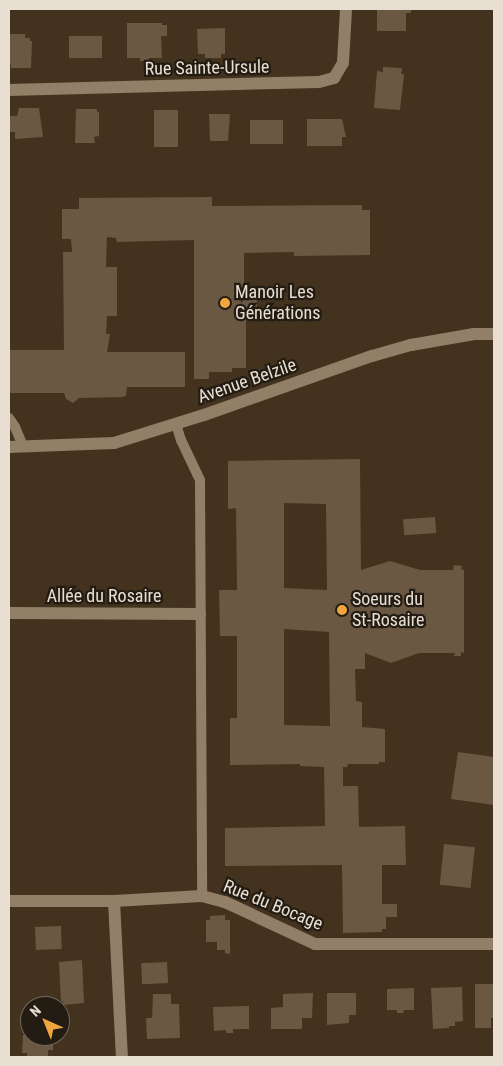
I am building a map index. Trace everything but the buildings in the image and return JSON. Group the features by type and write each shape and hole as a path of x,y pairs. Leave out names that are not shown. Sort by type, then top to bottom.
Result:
{"street":[{"name":"Rue Sainte-Ursule","path":"9,90 319,82 334,78 343,63 346,9"},
{"name":"Avenue Belzile","path":"9,446 114,443 176,424 363,359 411,345 474,334 494,334"},
{"name":"Allée du Rosaire","path":"9,613 200,614"},
{"name":"Rue du Bocage","path":"9,901 114,901 202,896 225,902 315,944 494,944"},
{"path":"114,901 122,1057"}],"lane":[{"path":"9,418 16,427 23,446"},
{"path":"176,424 181,440 200,480 202,896"}],"place":[{"name":"Manoir Les Générations","path":"225,303"},
{"name":"Soeurs du St-Rosaire","path":"342,610"}]}
